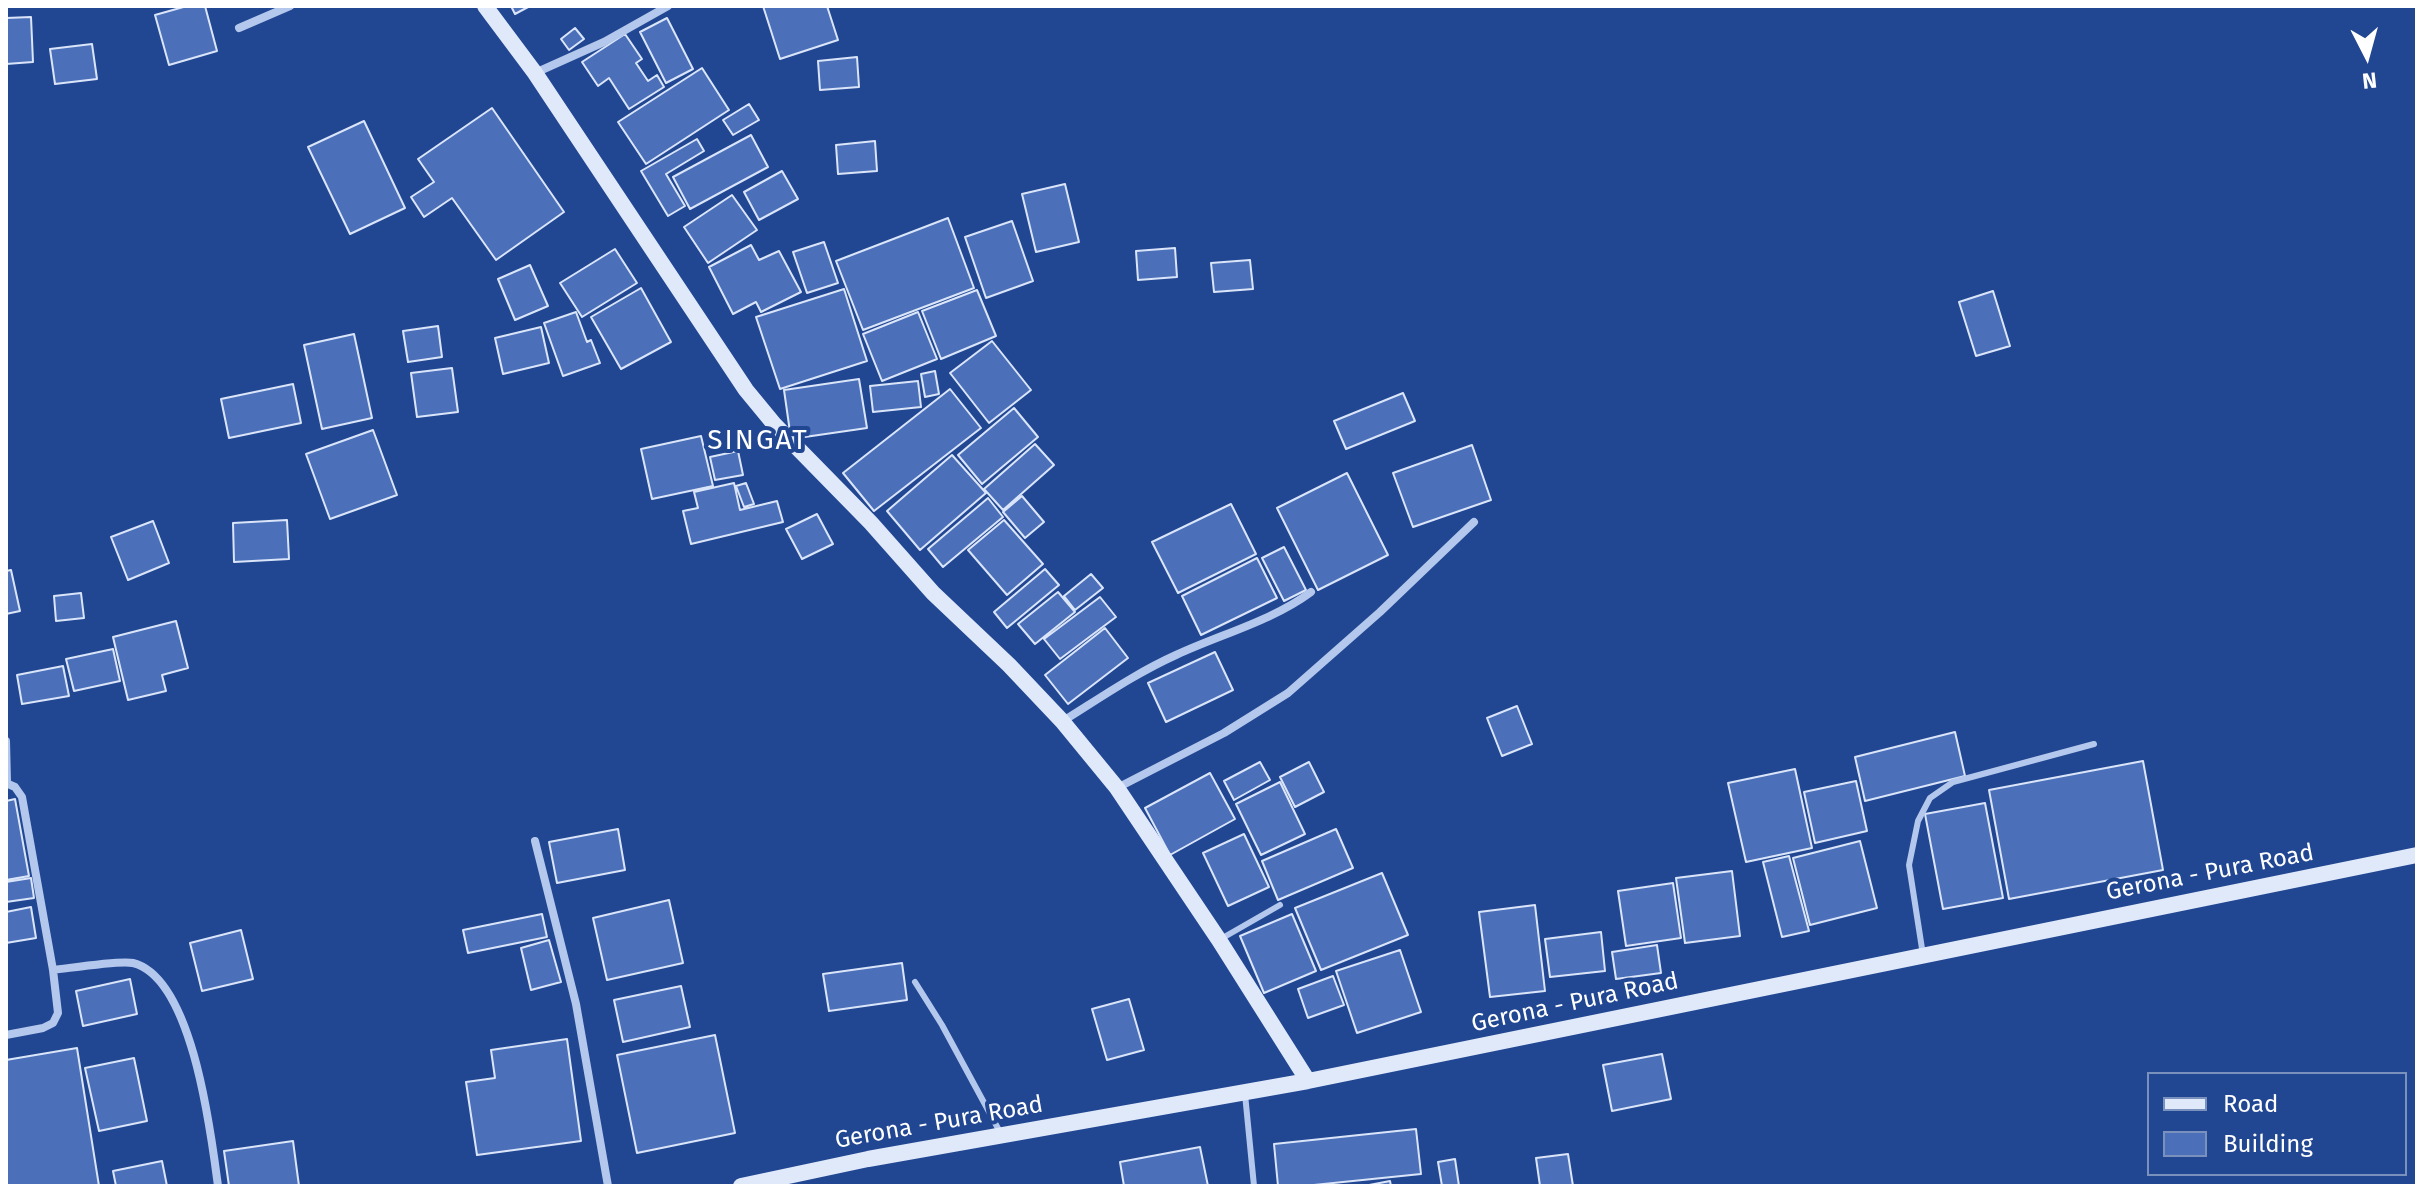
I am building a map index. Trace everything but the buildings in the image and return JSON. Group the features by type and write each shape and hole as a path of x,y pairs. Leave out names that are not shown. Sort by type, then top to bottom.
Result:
{"main road":[{"path":"485,6 535,73 746,390 774,424 871,523 933,593 1009,665 1062,721 1117,788 1219,940 1308,1081"},
{"name":"Gerona - Pura Road","path":"741,1186 868,1159 1308,1081 2417,855"}],"street":[{"path":"239,28 290,6"},
{"path":"535,73 604,42 668,6"},
{"path":"1117,788 1224,733 1288,693 1380,612 1474,522"},
{"path":"1062,721 1145,671 1291,607 1311,592"},
{"path":"6,741 7,782 22,797 58,1013 53,1023 43,1028 6,1035"},
{"path":"535,841 576,1004 608,1186"},
{"path":"53,970 131,962 149,969 165,986 190,1042 208,1106 218,1186"}],"lane":[{"path":"1923,955 1909,865 1918,821 1930,798 1953,782 2094,744"},
{"path":"1219,940 1280,905"},
{"path":"915,982 1003,1137"},
{"path":"1244,1093 1254,1186"}],"district":[{"name":"SINGAT","path":"758,441"}]}
